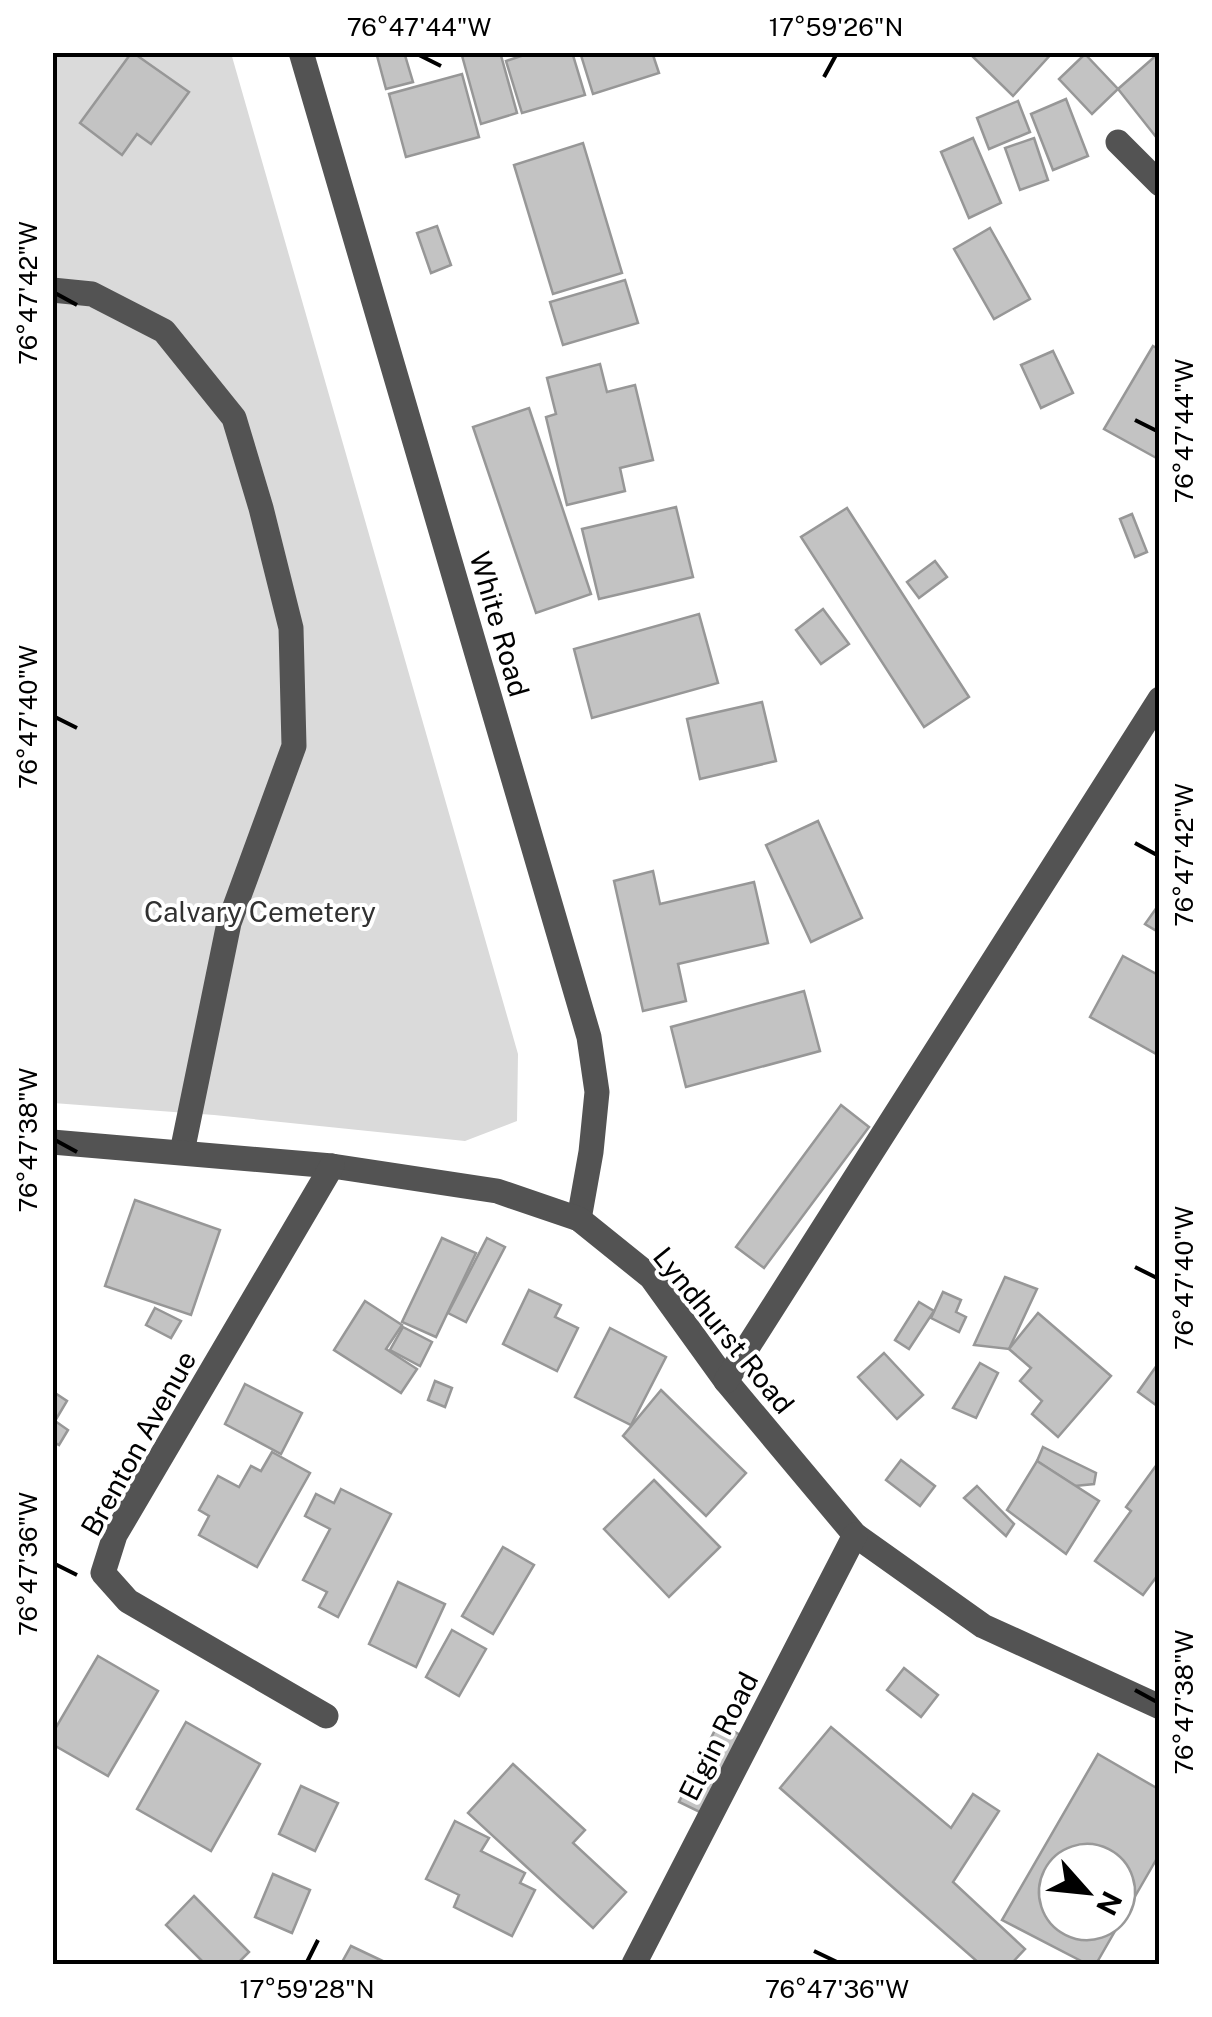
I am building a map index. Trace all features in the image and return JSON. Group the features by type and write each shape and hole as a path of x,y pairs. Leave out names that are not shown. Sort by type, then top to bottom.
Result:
{"street":[{"name":"White Road","path":"301,52 589,1036 597,1092 579,1219"},
{"path":"1118,142 1160,184"},
{"path":"52,290 92,294 164,330 234,418 291,628 294,746 230,923 182,1152"},
{"path":"726,1381 1160,698"},
{"name":"Lyndhurst Road","path":"52,1142 332,1166 497,1191 579,1219 651,1277 726,1381 855,1535 983,1626 1160,1707"},
{"name":"Brenton Avenue","path":"326,1716 128,1600 103,1573 115,1535 332,1166"},
{"name":"Elgin Road","path":"634,1964 855,1535"}],"green space":[{"name":"Calvary Cemetery","path":"52,53 231,53 518,1054 517,1121 465,1141 53,1103"}],"building":[{"path":"132,52 189,92 151,144 137,134 122,155 80,123"},
{"path":"376,52 404,52 413,82 386,89"},
{"path":"461,52 500,52 517,113 481,124"},
{"path":"533,52 572,52 585,95 522,113 506,61"},
{"path":"580,52 652,52 659,73 593,94"},
{"path":"968,52 1053,52 1013,96"},
{"path":"1160,52 1160,142 1118,89"},
{"path":"1085,54 1118,89 1092,114 1059,79"},
{"path":"462,74 479,137 406,157 389,94"},
{"path":"1066,99 1088,156 1053,170 1031,114"},
{"path":"1018,101 1030,132 989,149 977,118"},
{"path":"973,138 1001,203 969,218 941,152"},
{"path":"1034,138 1048,180 1020,190 1005,148"},
{"path":"583,143 622,273 553,294 514,165"},
{"path":"437,226 451,265 431,273 417,233"},
{"path":"990,228 1030,299 994,319 954,249"},
{"path":"625,280 638,323 563,345 550,302"},
{"path":"1153,346 1160,350 1160,460 1104,429"},
{"path":"1053,351 1073,393 1041,408 1021,365"},
{"path":"600,364 607,392 635,385 653,460 620,468 625,491 567,505 546,417 556,414 547,378"},
{"path":"529,408 591,594 536,613 473,427"},
{"path":"676,507 693,577 599,599 582,529"},
{"path":"847,508 969,697 924,727 801,537"},
{"path":"1132,514 1147,552 1135,557 1120,519"},
{"path":"935,561 947,577 919,598 907,582"},
{"path":"823,609 849,644 821,664 796,630"},
{"path":"699,614 718,683 592,718 574,649"},
{"path":"762,702 776,761 700,779 687,719"},
{"path":"818,821 862,918 811,942 766,845"},
{"path":"653,871 660,904 754,882 768,943 678,964 686,1001 643,1011 614,881"},
{"path":"1160,903 1160,933 1145,924"},
{"path":"1123,956 1160,976 1160,1056 1090,1017"},
{"path":"804,991 820,1051 686,1087 671,1027"},
{"path":"841,1105 869,1127 764,1268 736,1247"},
{"path":"135,1200 220,1230 191,1315 105,1286"},
{"path":"442,1238 476,1253 436,1337 402,1322"},
{"path":"487,1238 505,1247 466,1322 448,1313"},
{"path":"1005,1277 1037,1289 1009,1349 974,1345"},
{"path":"529,1290 561,1305 555,1317 578,1328 557,1371 503,1344"},
{"path":"943,1292 961,1300 956,1312 966,1317 959,1332 931,1318"},
{"path":"365,1301 402,1325 386,1349 417,1369 401,1393 334,1350"},
{"path":"919,1302 934,1311 909,1349 895,1340"},
{"path":"155,1308 181,1321 171,1338 146,1325"},
{"path":"1038,1313 1111,1376 1058,1437 1032,1414 1042,1401 1020,1381 1031,1368 1009,1349"},
{"path":"403,1327 432,1342 420,1366 390,1350"},
{"path":"610,1328 666,1357 631,1425 575,1397"},
{"path":"884,1353 923,1395 897,1419 858,1377"},
{"path":"1160,1361 1160,1408 1138,1392"},
{"path":"980,1363 998,1373 976,1418 953,1408"},
{"path":"435,1381 452,1388 445,1407 428,1400"},
{"path":"245,1384 302,1413 281,1454 225,1424"},
{"path":"661,1390 746,1473 706,1516 623,1436"},
{"path":"52,1391 67,1401 55,1421 68,1430 59,1445 52,1441"},
{"path":"1043,1447 1096,1473 1094,1484 1075,1486 1037,1461"},
{"path":"272,1452 310,1473 257,1567 199,1535 209,1516 199,1510 218,1476 239,1487 251,1466 261,1471"},
{"path":"901,1460 935,1486 920,1506 886,1480"},
{"path":"1037,1461 1099,1501 1066,1554 1007,1510"},
{"path":"1155,1467 1160,1471 1160,1572 1143,1595 1095,1561 1131,1511 1126,1507"},
{"path":"654,1480 720,1547 669,1597 604,1529"},
{"path":"977,1486 1014,1524 1006,1536 964,1498"},
{"path":"341,1489 391,1514 338,1617 319,1607 327,1592 303,1580 330,1529 305,1516 316,1494 334,1503"},
{"path":"503,1547 534,1565 493,1634 462,1616"},
{"path":"398,1582 445,1604 416,1667 369,1644"},
{"path":"452,1630 486,1649 459,1696 426,1677"},
{"path":"98,1656 158,1691 108,1776 52,1744 52,1734"},
{"path":"904,1668 938,1695 921,1717 887,1690"},
{"path":"186,1722 260,1764 211,1851 137,1809"},
{"path":"718,1724 743,1736 704,1814 679,1802"},
{"path":"831,1727 951,1828 973,1794 999,1811 953,1882 1025,1949 1011,1964 980,1964 780,1788"},
{"path":"1098,1754 1160,1790 1160,1853 1137,1893 1137,1842 1047,1842"},
{"path":"513,1764 585,1830 573,1843 626,1892 593,1928 468,1813"},
{"path":"301,1786 338,1803 315,1851 279,1834"},
{"path":"455,1821 489,1838 481,1851 525,1873 520,1883 535,1890 512,1936 454,1907 459,1895 426,1879"},
{"path":"1037,1859 1037,1938 1002,1920"},
{"path":"273,1874 310,1890 292,1933 255,1917"},
{"path":"194,1896 249,1952 237,1964 205,1964 166,1925"},
{"path":"1044,1942 1109,1942 1096,1964 1087,1964"},
{"path":"351,1946 389,1964 341,1964"}]}
